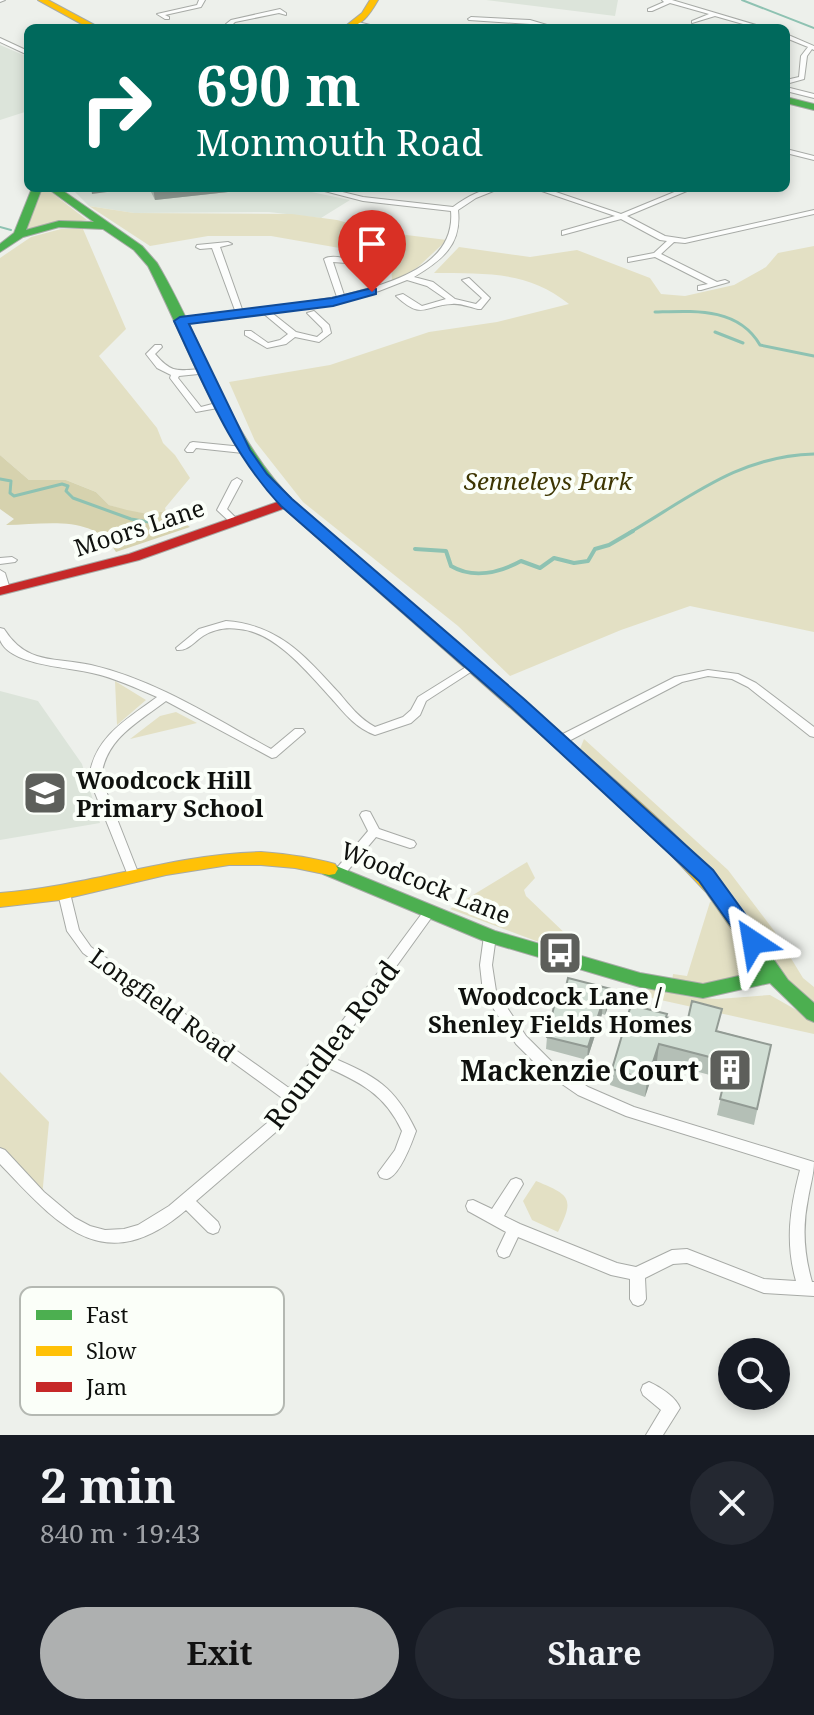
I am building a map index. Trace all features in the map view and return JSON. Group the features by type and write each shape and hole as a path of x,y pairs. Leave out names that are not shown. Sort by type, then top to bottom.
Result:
{"street":[{"path":"42,0 88,24"},
{"path":"167,18 160,14 199,6 202,0"},
{"path":"353,24 365,15 374,0"},
{"path":"650,10 667,1 749,24"},
{"path":"229,24 280,11 284,14"},
{"path":"694,22 715,14"},
{"path":"471,19 538,24"},
{"path":"790,38 813,48 804,56 802,78 790,81"},
{"path":"0,40 24,51"},
{"path":"790,90 814,96"},
{"path":"790,101 814,107"},
{"path":"795,153 814,149"},
{"path":"790,152 814,158"},
{"path":"19,235 35,192"},
{"path":"58,192 138,248 153,265 243,450 262,477 286,503 475,666 706,876 737,916 791,999 814,1014"},
{"path":"334,192 363,199 454,209 485,192"},
{"path":"549,192 621,216 672,240 703,239 814,212"},
{"path":"565,233 581,232 680,192"},
{"path":"180,321 342,300 408,278 440,256 450,244 455,233 454,209"},
{"path":"0,249 19,235 59,224 106,227"},
{"path":"631,260 656,255 672,240"},
{"path":"200,247 228,244"},
{"path":"215,245 240,314"},
{"path":"656,255 715,284"},
{"path":"342,300 328,259 346,261"},
{"path":"408,278 430,284 453,301 478,307 486,298 466,280"},
{"path":"701,288 725,282"},
{"path":"400,296 416,308 453,301"},
{"path":"265,311 293,334 319,340 327,333 326,327 311,313"},
{"path":"248,333 267,346 283,342 293,334"},
{"path":"158,347 150,354 160,366 175,374 205,371"},
{"path":"175,374 179,387 199,410 220,405"},
{"path":"190,450 193,445 243,450"},
{"path":"234,521 222,510 237,481"},
{"name":"Moors Lane","path":"0,573 3,590 134,557 286,503"},
{"path":"181,648 207,629 222,625 251,626 265,631 310,669 356,720 375,731 407,720 416,712 422,699 475,666"},
{"path":"0,631 12,651 33,659 114,675 272,754 299,732"},
{"path":"559,741 679,679 708,673 734,676 752,685 814,733"},
{"path":"133,875 95,778 95,763 98,754 114,736 163,698"},
{"path":"366,815 374,832 410,844"},
{"path":"340,872 374,832"},
{"name":"Woodcock Lane","path":"0,900 64,893 178,864 258,857 294,859 340,872 490,936 640,980 703,991 775,975"},
{"name":"Longfield Road","path":"64,893 73,931 96,958 290,1096"},
{"name":"Roundlea Road","path":"0,1154 68,1222 91,1232 127,1236 174,1211 272,1127 290,1096 322,1059 430,911"},
{"path":"473,1206 515,1229 616,1270 637,1274 672,1257 687,1256 764,1286 810,1288 796,1258 795,1222 811,1167 631,1112 583,1091 548,1067 521,1040 490,992 486,965 490,936"},
{"path":"322,1059 374,1082 401,1111 409,1131 401,1153 385,1173"},
{"path":"495,1217 516,1184"},
{"path":"186,1200 213,1227"},
{"path":"504,1251 515,1229"},
{"path":"637,1274 638,1299"},
{"path":"649,1390 672,1408 654,1435"}],"shaded area":[{"path":"486,0 618,0 615,16"},
{"path":"0,45 24,55 24,112 0,120"},
{"path":"75,192 311,192 350,200 321,218 269,212 134,213 89,206"},
{"path":"0,455 29,480 66,480 96,492 109,505 148,514 166,511 190,527 116,552 107,540 82,526 52,523 6,525 14,519 0,509"},
{"name":"Woodcock Hill Primary School","path":"0,691 38,701 82,764 100,823 0,840"}],"green space":[{"path":"41,192 51,192 87,220 24,229"},
{"path":"89,206 134,213 292,214 337,220 382,232 447,240 418,267 392,283 391,257 271,236 208,236 150,246"},
{"path":"61,229 83,229 126,329 99,356 157,428 163,443 190,478 165,508 166,511 148,514 127,511 109,505 96,492 66,480 29,480 0,455 0,258 31,237"},
{"name":"Senneleys Park","path":"814,246 814,632 690,606 621,630 510,676 458,626 303,502 255,441 229,382 330,365 429,332 497,322 569,304 537,285 505,276 434,273 459,247 530,257 577,250 650,278 661,294 685,296 734,285 766,267 778,253"},
{"path":"115,681 146,700 117,725"},
{"path":"176,712 197,723 130,739 160,716"},
{"path":"584,739 728,870 775,932 803,978 814,987 814,1005 791,987 747,917 715,876 588,759 580,749"},
{"path":"527,862 535,878 524,890 526,896 572,940 571,954 450,909"},
{"path":"717,900 753,954 753,970 725,983 672,982 673,974 687,976 710,902"},
{"path":"649,988 690,997 718,999 770,995 814,1020 814,1034 629,993"},
{"path":"0,1072 49,1122 42,1197 0,1154"},
{"path":"536,1181 556,1190 566,1199 567,1212 558,1232 532,1220 523,1201"}],"building":[{"path":"568,978 611,989 607,1002 603,1001 588,1047 547,1037 555,1002 562,1003"},
{"name":"Mackenzie Court","path":"692,1001 722,1009 716,1031 771,1045 757,1109 720,1099 729,1062 659,1044 647,1080 612,1069 631,1005 667,1014 666,1017 687,1023"}],"waterway":[{"path":"742,0 814,28"},
{"path":"0,227 11,230"},
{"path":"655,312 714,314 740,324 760,345 814,356"},
{"path":"715,332 743,343"},
{"path":"629,533 695,492 739,470 787,456 814,454"},
{"path":"0,479 11,481 10,493 14,496 62,484 68,486 66,491 73,498 131,519 179,527"},
{"path":"415,549 446,551 451,566 468,572 486,573 521,561 540,568 554,558 574,563 588,561 595,549 633,531"}],"traffic: fast":[{"path":"790,101 814,107"},
{"path":"0,249 19,235 35,192"},
{"path":"58,192 138,248 153,265 230,426 269,484 292,508"},
{"path":"19,235 59,224 101,226"},
{"path":"329,869 490,936 640,980 703,991 775,975"},
{"path":"749,939 781,985 814,1014"}],"traffic: slow":[{"path":"42,0 88,24"},
{"path":"353,24 365,15 374,0"},
{"path":"292,508 647,818 713,887 749,939"},
{"path":"0,900 60,894 197,862 261,858 295,861 329,869"}],"traffic: jam":[{"path":"0,591 134,557 286,503"}],"place":[{"name":"Woodcock Hill Primary School","path":"45,793"},
{"name":"Woodcock Lane / Shenley Fields Homes","path":"560,953"},
{"name":"Mackenzie Court","path":"730,1070"}],"route":[{"path":"372,292 333,302 180,321 243,450 262,477 286,503 517,703 706,876 753,942"}]}
